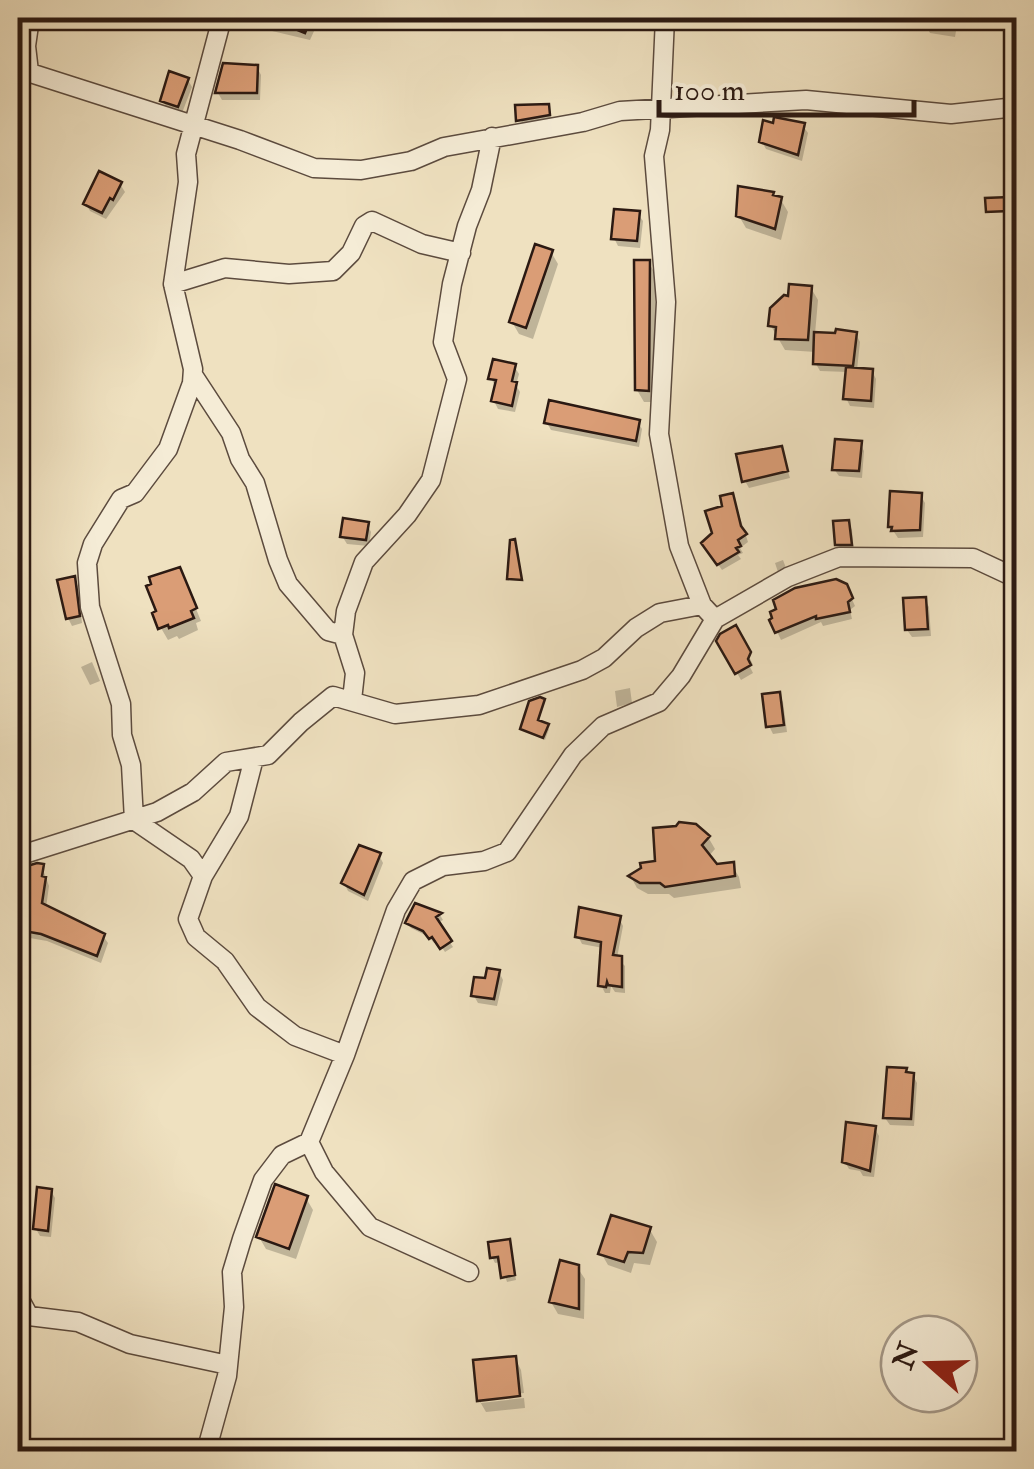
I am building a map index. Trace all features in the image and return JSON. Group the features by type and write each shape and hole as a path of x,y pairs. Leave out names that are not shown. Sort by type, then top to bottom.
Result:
{"street":[{"path":"30,18 23,70 314,168 361,170 411,161 444,147 583,122 620,111 806,100 951,114 1016,107"},
{"path":"222,18 186,154 184,224 173,284 193,375 231,433 240,460 255,483 288,584 328,631 343,635"},
{"path":"206,1452 228,1364 234,1306 232,1272 263,1180 282,1155 309,1142 396,910 413,882 444,866 484,861 507,852 573,756 604,726 658,702 681,676 709,612 679,546 659,434 666,302 654,156 662,108 666,18"},
{"path":"352,700 355,673 343,635 352,587 364,562 407,515 431,480 456,379 443,342 452,284 481,190 492,138"},
{"path":"173,284 225,268 289,274 333,270 351,253 364,226 372,221 422,244 461,252"},
{"path":"134,820 131,765 122,735 121,704 90,606 87,563 93,544 120,499 136,493 168,449 193,375"},
{"path":"18,856 157,812 193,792 226,762 268,756 300,722 333,696 395,714 497,700 582,670 604,658 636,628 672,609 709,612 839,557 973,558 1016,578"},
{"path":"672,609 695,583"},
{"path":"254,758 239,816 203,876 188,919 196,938 224,961 256,1007 295,1036 344,1055"},
{"path":"134,820 190,859 203,876"},
{"path":"309,1142 324,1172 370,1227 470,1272"},
{"path":"18,1296 28,1316 78,1322 147,1349 228,1364"}],"building":[{"path":"268,18 311,18 305,33"},
{"path":"223,63 258,65 257,93 215,93"},
{"path":"169,71 189,78 178,107 160,101"},
{"path":"549,104 550,115 516,121 515,105"},
{"path":"774,117 805,123 798,155 759,142 763,120 773,123"},
{"path":"99,171 122,182 102,213 83,204"},
{"path":"738,186 782,197 775,229 736,216"},
{"path":"1009,197 1009,211 986,212 985,198"},
{"path":"614,209 640,211 637,241 611,239"},
{"path":"535,244 553,250 526,328 509,322"},
{"path":"634,260 650,260 649,391 635,390"},
{"path":"789,284 812,286 808,340 775,339 776,327 768,326 770,308 784,295 788,296"},
{"path":"836,329 857,332 853,366 813,364 814,332 835,333"},
{"path":"493,359 516,364 512,406 491,401 496,380 488,379"},
{"path":"846,367 873,369 871,401 843,399"},
{"path":"549,400 640,420 636,441 544,423"},
{"path":"835,439 862,441 859,471 832,470"},
{"path":"782,446 788,471 742,482 736,454"},
{"path":"890,491 922,493 920,530 891,531"},
{"path":"733,493 741,526 747,534 738,540 739,552 717,565 701,543 712,533 705,511 722,506 720,496"},
{"path":"343,518 369,522 366,540 340,537"},
{"path":"849,520 852,545 835,545 833,521"},
{"path":"515,539 522,580 507,579 510,540"},
{"path":"180,567 197,608 191,611 194,618 158,629 146,586 151,584 149,577"},
{"path":"75,576 80,616 66,619 57,580"},
{"path":"836,579 847,584 853,598 848,602 850,612 816,616 775,633 769,620 770,612 776,609 773,600 795,588"},
{"path":"926,597 928,629 905,630 903,598"},
{"path":"736,625 751,652 751,665 735,674 716,641"},
{"path":"780,692 784,725 766,727 762,694"},
{"path":"545,699 538,720 549,724 543,738 520,729 529,701"},
{"path":"679,822 696,824 710,836 702,845 717,864 734,862 735,876 665,887 660,883 640,883 628,876 641,868 640,863 655,861 653,828 676,826"},
{"path":"359,845 381,853 364,895 341,883"},
{"path":"44,864 42,876 46,877 42,903 105,934 97,956 41,934 18,930 24,867"},
{"path":"415,903 442,913 436,917 452,941 440,949 432,937 429,939 423,931 405,923"},
{"path":"579,907 621,916 613,955 622,956 622,987 607,982 606,987 598,986 601,942 575,937"},
{"path":"487,968 500,970 494,999 471,996 474,977 485,978"},
{"path":"887,1067 907,1068 906,1072 914,1073 911,1119 883,1118"},
{"path":"846,1122 876,1126 870,1171 842,1162"},
{"path":"275,1184 308,1196 289,1249 256,1237"},
{"path":"37,1187 52,1189 48,1231 33,1229"},
{"path":"611,1215 651,1227 643,1253 628,1252 624,1262 598,1254"},
{"path":"510,1239 515,1275 501,1278 498,1257 490,1258 488,1242"},
{"path":"560,1260 579,1265 579,1309 549,1302"},
{"path":"516,1356 520,1396 477,1401 473,1360"}]}
